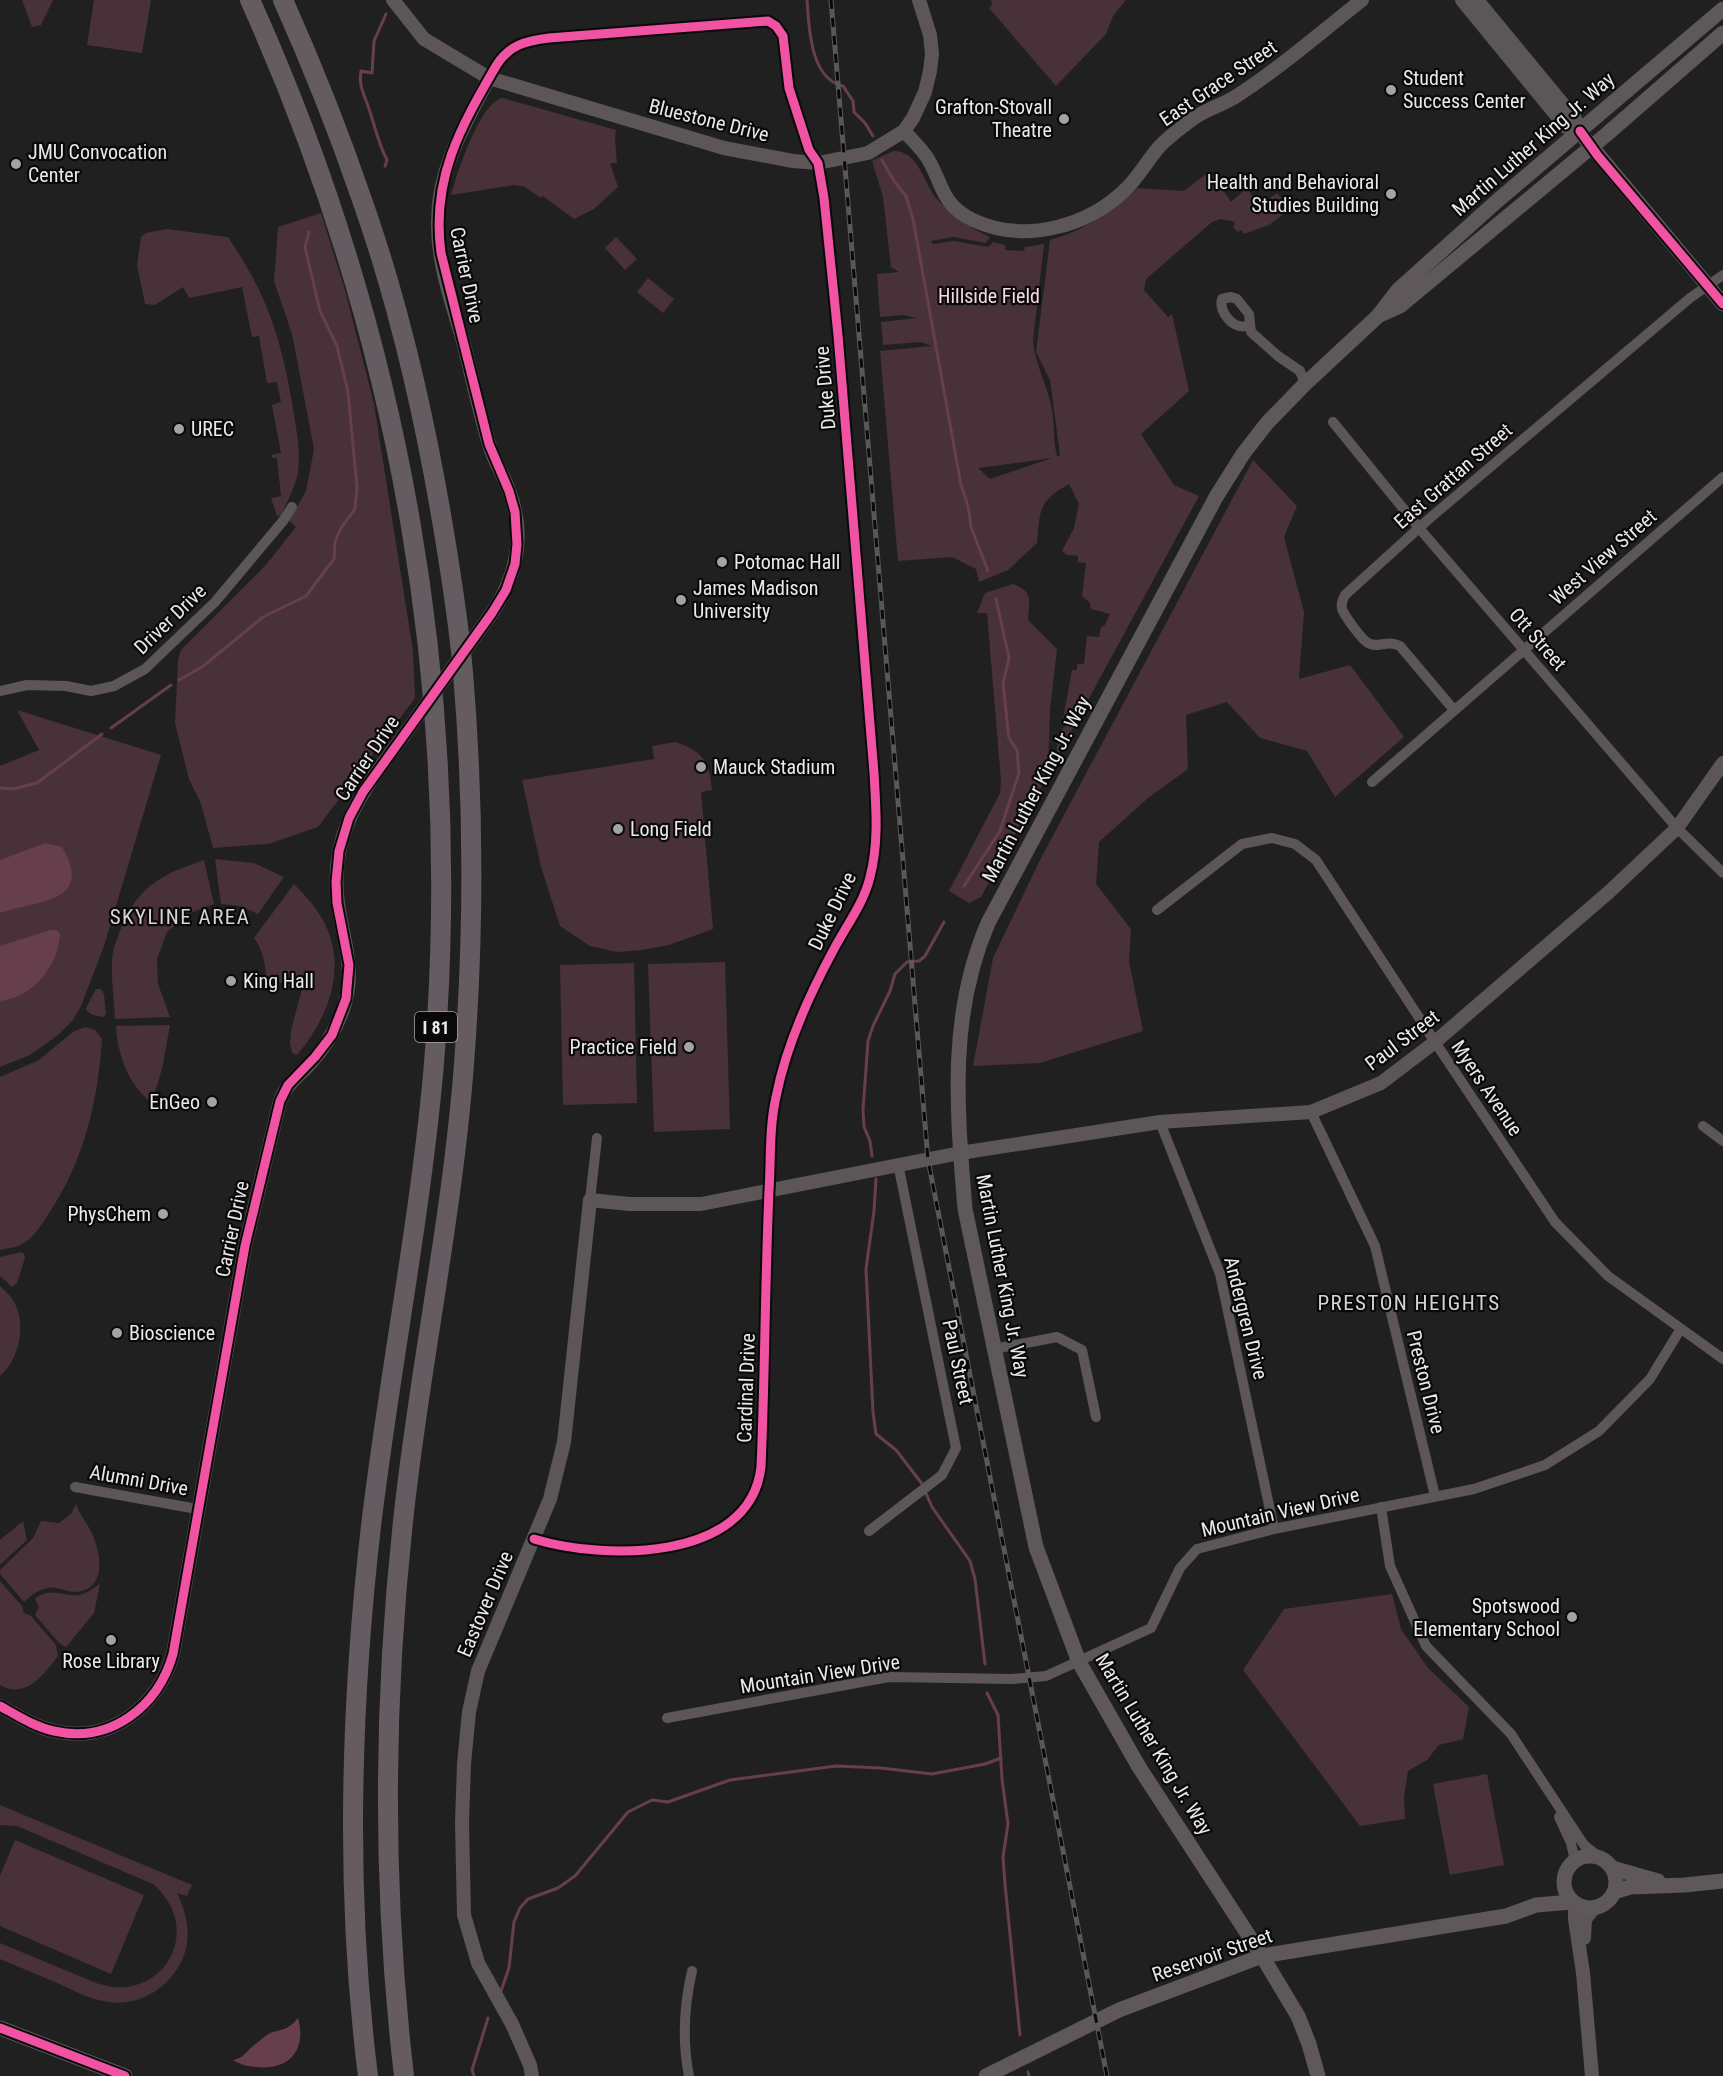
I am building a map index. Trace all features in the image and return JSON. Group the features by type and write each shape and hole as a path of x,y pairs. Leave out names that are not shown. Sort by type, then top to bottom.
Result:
{"highway":[{"name":"I 81","path":"250,0 303,125 331,206 365,314 385,391 404,483 422,594 432,674 439,780 442,855 441,927 432,1080 372,1525 357,1695 352,1828 353,1907 368,2076"},
{"name":"I 81","path":"283,0 331,115 363,201 411,372 429,453 448,561 463,672 468,740 472,889 469,992 463,1077 445,1228 406,1494 388,1715 386,1775 388,1885 404,2076"}],"main road":[{"name":"Martin Luther King Jr. Way","path":"1318,2076 1298,2016 1262,1956 1139,1767 1079,1662 1036,1547 965,1209 960,1153 957,1061 959,1032 970,972 988,923 1227,478 1267,423 1378,316 1398,290 1497,201 1723,9"},
{"name":"Martin Luther King Jr. Way","path":"1378,316 1400,306 1591,147 1723,33"},
{"path":"1580,131 1723,304"},
{"path":"1612,1868 1616,1884 1614,1892 1602,1905 1587,1908 1573,1903 1567,1894 1565,1874 1575,1861 1582,1857 1599,1857 1612,1868 1647,1879 1685,1885"},
{"path":"1614,1892 1630,1887 1723,1881"},
{"name":"Reservoir Street","path":"1536,1905 1564,1882"},
{"name":"Reservoir Street","path":"986,2076 1119,2010 1262,1956 1506,1916 1536,1905 1573,1903"},
{"path":"0,2028 125,2076"}],"street":[{"name":"Bluestone Drive","path":"393,0 424,39 489,78 724,148 793,161 818,163 868,153 904,131"},
{"path":"904,131 925,92 930,71 930,35 919,0"},
{"name":"East Grace Street","path":"904,131 928,159 943,193 952,205 970,219 988,226 1011,230 1036,231 1057,228 1084,218 1113,199 1128,187 1161,146 1197,116 1233,98 1255,83 1306,46 1362,0"},
{"path":"1462,0 1566,127 1580,131"},
{"path":"1477,0 1575,119 1580,131"},
{"name":"Duke Drive","path":"489,78 507,51 516,45 532,40 768,21 779,28 783,36 789,88 809,150 818,163 824,198 837,318 873,752 876,830 873,866 863,897 811,994 792,1044"},
{"name":"Carrier Drive","path":"0,1706 41,1727 75,1734 91,1733 125,1720 145,1705 160,1686 173,1654 248,1230 281,1097 288,1085 332,1035 346,999 349,965 336,882 341,841 357,801 492,613 506,590 513,571 517,522 510,491 489,444 444,268 438,221 441,189 450,156 489,78"},
{"name":"East Grattan Street","path":"1454,710 1400,646 1391,642 1368,644 1342,608 1342,599 1419,528 1690,298 1723,275"},
{"path":"1249,326 1251,332 1266,346 1300,371 1305,384"},
{"name":"Ott Street","path":"1334,422 1419,528 1677,828 1723,873"},
{"name":"West View Street","path":"1371,782 1723,477"},
{"name":"Driver Drive","path":"0,692 27,685 66,686 90,691 114,686 145,669 215,602 292,507"},
{"name":"Paul Street","path":"591,1200 629,1204 700,1204 898,1164 1160,1122 1311,1112 1381,1083 1435,1042 1609,892 1677,828 1723,763"},
{"name":"Myers Avenue","path":"1157,910 1242,844 1272,838 1295,843 1316,860 1555,1222 1608,1276 1723,1359"},
{"name":"Cardinal Drive","path":"534,1539 590,1550 622,1551 653,1549 684,1543 712,1534 731,1523 747,1508 756,1491 762,1467 774,1109 779,1081 792,1044"},
{"name":"Preston Drive","path":"1311,1112 1375,1246 1435,1496"},
{"name":"Andergren Drive","path":"1160,1122 1220,1274 1274,1529"},
{"path":"1703,1126 1723,1141"},
{"name":"Eastover Drive","path":"532,2076 526,2053 478,1963 464,1915 462,1823 464,1764 472,1689 550,1499 564,1442 597,1138"},
{"name":"Paul Street","path":"869,1532 942,1475 956,1448 898,1164"},
{"name":"Mountain View Drive","path":"667,1718 889,1677 1028,1679 1046,1676 1151,1628 1180,1568 1197,1549 1274,1529 1474,1489 1545,1465 1599,1431 1650,1379 1680,1330"},
{"path":"994,1349 1057,1337 1082,1350 1096,1417"},
{"name":"Alumni Drive","path":"75,1487 197,1509"},
{"path":"1381,1507 1390,1566 1426,1646 1511,1734 1584,1845 1599,1857"},
{"path":"1546,1786 1571,1843 1575,1861"},
{"path":"1573,1903 1583,1973 1592,2076"},
{"path":"1583,1973 1583,1925 1585,1918 1594,1908"},
{"path":"689,2076 684,2027 692,1971"}],"green space":[{"path":"22,0 53,0 41,25 32,27"},
{"path":"94,0 151,0 142,53 87,45"},
{"path":"991,0 1126,0 1113,16 1106,34 1056,86 989,8 992,5"},
{"path":"503,98 616,130 617,163 610,163 618,187 594,209 574,219 543,196 541,198 525,187 514,185 451,195 478,124 494,102"},
{"name":"Hillside Field","path":"893,151 909,156 920,169 937,199 949,211 975,230 990,237 986,243 953,237 931,241 933,244 954,241 988,247 993,242 1005,245 1005,250 1024,251 1025,247 1044,244 1033,341 1036,357 1051,405 1057,457 1060,455 1050,380 1036,352 1050,240 1086,225 1138,188 1184,191 1210,171 1231,202 1247,188 1260,206 1277,193 1290,209 1269,225 1244,234 1233,227 1235,222 1221,219 1212,222 1146,279 1144,290 1168,317 1172,314 1189,391 1141,434 1174,485 1199,496 1056,759 1058,734 1069,722 1063,719 1072,670 1077,670 1077,664 1084,664 1087,636 1099,637 1101,627 1105,625 1110,614 1091,609 1090,603 1082,596 1086,563 1078,562 1078,556 1067,555 1062,551 1074,528 1079,504 1069,484 1051,496 1040,514 1037,543 1008,570 979,582 976,569 952,557 898,561 880,351 932,346 921,342 883,345 881,322 917,318 903,315 880,317 877,274 899,272 891,267 883,197 872,161","holes":["1052,458 990,479 979,468"]},
{"path":"321,213 345,290 374,404 413,651 415,698 318,827 268,844 213,848 201,804 189,779 175,723 178,660 181,650 265,566 296,527 289,521 306,491 314,449 292,334 274,281 278,227"},
{"path":"167,229 228,237 242,258 271,318 288,383 299,451 297,477 281,515 277,516 271,498 281,496 277,458 272,458 271,455 281,453 272,405 281,402 277,382 267,383 259,336 252,337 242,287 189,298 183,287 155,305 145,304 137,265 141,237 146,233"},
{"path":"616,237 637,259 625,270 605,248"},
{"path":"648,278 674,299 663,313 637,292"},
{"path":"1253,460 1297,506 1284,537 1304,612 1299,679 1350,665 1404,737 1335,797 1307,751 1260,738 1227,702 1186,715 1188,769 1148,798 1099,842 1096,884 1131,929 1129,961 1143,1031 1040,1063 973,1066 993,958 1040,860"},
{"path":"1013,584 1024,590 1029,598 1028,620 1057,649 1050,710 1048,774 981,897 969,903 949,891 1000,793 1001,781 987,613 977,613 985,593"},
{"path":"17,710 161,755 104,946 81,1006 73,1020 58,1035 30,1055 0,1067 0,766 39,750"},
{"name":"Long Field","path":"675,742 699,754 707,765 711,780 712,790 701,792 713,929 669,945 642,950 617,952 590,946 560,926 541,867 522,780 654,759 652,746"},
{"path":"215,859 254,863 284,877 258,914 240,906 221,904"},
{"path":"204,860 214,904 192,912 167,932 157,959 158,984 170,1017 115,1019 113,954 116,941 130,910 137,899 155,882 177,870"},
{"path":"294,884 314,906 327,928 333,947 335,966 328,1004 320,1022 297,1055 292,1053 290,1043 291,1030 302,989 266,978 260,947 254,938"},
{"name":"Practice Field","path":"725,962 730,1129 654,1132 648,964"},
{"name":"Practice Field","path":"634,963 637,1103 563,1105 560,965"},
{"path":"96,989 101,989 104,994 106,1014 103,1017 93,1015 86,1008"},
{"path":"170,1025 162,1069 153,1098 147,1099 124,1066 116,1026"},
{"path":"86,1027 95,1030 102,1039 93,1108 80,1151 61,1193 44,1222 30,1238 20,1245 0,1250 0,1077 39,1060 74,1031"},
{"path":"22,1252 25,1258 17,1283 12,1287 0,1276 0,1257"},
{"path":"0,1286 12,1298 17,1309 20,1330 17,1351 7,1369 0,1376"},
{"path":"76,1504 93,1536 97,1549 99,1565 96,1580 84,1590 75,1592 55,1588 44,1589 24,1602 0,1574 0,1570 33,1538 41,1521 59,1523 71,1514"},
{"path":"23,1521 27,1540 0,1565 0,1540"},
{"path":"0,1581 22,1606 24,1613 30,1615 56,1645 58,1656 34,1683 18,1689 9,1689 0,1685"},
{"path":"100,1584 94,1613 66,1647 59,1643 35,1615 39,1607 35,1599 40,1595 45,1593 81,1594"},
{"path":"1392,1594 1401,1629 1428,1668 1469,1707 1463,1739 1439,1745 1427,1760 1408,1771 1404,1797 1405,1819 1360,1826 1243,1670 1284,1609"},
{"path":"1487,1774 1504,1865 1450,1875 1433,1784"},
{"path":"0,1805 192,1885 187,1896 177,1893 188,1928 187,1946 180,1964 166,1983 148,1996 115,2003 85,1996 0,1959 0,1943 96,1983 120,1987 141,1984 157,1974 170,1959 176,1941 176,1922 169,1902 153,1884 17,1826 0,1825"},
{"path":"15,1840 144,1895 111,1974 0,1926 0,1876"}],"shaded area":[{"path":"45,843 62,847 70,865 72,879 67,889 58,896 45,901 0,913 0,860"},
{"path":"50,930 60,933 58,945 55,957 42,978 23,994 0,1001 0,946"},
{"path":"298,2018 300,2040 293,2056 286,2062 278,2066 256,2067 233,2060 241,2057 268,2034 287,2028"}],"waterway":[{"path":"807,0 813,50 818,63 832,81 843,86 853,101 854,112 873,136"},
{"path":"385,166 387,160 362,91 360,77 361,71 372,73 374,41 386,14"},
{"path":"882,160 906,196 913,219 961,485 968,506 971,527 988,571"},
{"path":"179,680 202,667 263,617 306,596 334,559 335,542 341,528 355,509 357,487 348,392 337,346 320,311 305,247 309,232"},
{"path":"964,886 1000,831 1019,773 1017,750 1009,738 1003,684 1009,658 996,599"},
{"path":"111,728 171,685"},
{"path":"0,788 13,789 37,783 102,734"},
{"path":"872,1156 870,1141 864,1127 863,1110 868,1041 895,974 907,962 919,961 925,956 944,922"},
{"path":"876,1179 866,1269 876,1434 896,1450 923,1485"},
{"path":"925,1491 932,1507 970,1561 975,1579 985,1664"},
{"path":"987,1693 998,1715 1002,1779 1008,1824 1003,1857 1020,2035"},
{"path":"501,1991 509,1968 514,1922 520,1908 528,1899 558,1888 575,1876 628,1812 652,1800 668,1802 730,1780 836,1766 932,1774 985,1764 1001,1758"},
{"path":"474,2076 472,2070 488,2018"},
{"path":"1028,2072 1029,2076"}],"railway":[{"path":"831,0 928,1160 1107,2076"}],"cycle path":[{"path":"0,1706 27,1721 54,1731 75,1734 94,1732 129,1717 144,1705 166,1673 173,1654 245,1246 280,1101 288,1085 332,1035 346,999 349,965 337,903 336,882 339,851 349,818 363,792 492,613 506,590 515,564 517,544 515,512 509,491 489,444 441,253 440,201 451,155 460,133 496,66 506,53 518,45 549,38 768,21 776,26 783,36 789,88 809,150 818,163 824,198 838,335 874,773 876,825 873,864 864,896 825,966 799,1021 776,1097 771,1144 761,1467 751,1499 730,1522 702,1538 669,1547 633,1551 597,1550 563,1546 534,1539"},
{"path":"1580,131 1598,156 1723,304"},
{"path":"0,2028 125,2076"}],"place":[{"name":"Student Success Center","path":"1391,90"},
{"name":"Grafton-Stovall Theatre","path":"1064,119"},
{"name":"JMU Convocation Center","path":"16,164"},
{"name":"Health and Behavioral Studies Building","path":"1391,194"},
{"name":"UREC","path":"179,429"},
{"name":"Potomac Hall","path":"722,562"},
{"name":"James Madison University","path":"681,600"},
{"name":"Mauck Stadium","path":"701,767"},
{"name":"Long Field","path":"618,829"},
{"name":"King Hall","path":"231,981"},
{"name":"Practice Field","path":"689,1047"},
{"name":"EnGeo","path":"212,1102"},
{"name":"PhysChem","path":"163,1214"},
{"name":"Bioscience","path":"117,1333"},
{"name":"Spotswood Elementary School","path":"1572,1617"},
{"name":"Rose Library","path":"111,1640"}],"district":[{"name":"SKYLINE AREA","path":"180,917"},
{"name":"PRESTON HEIGHTS","path":"1409,1303"}]}
